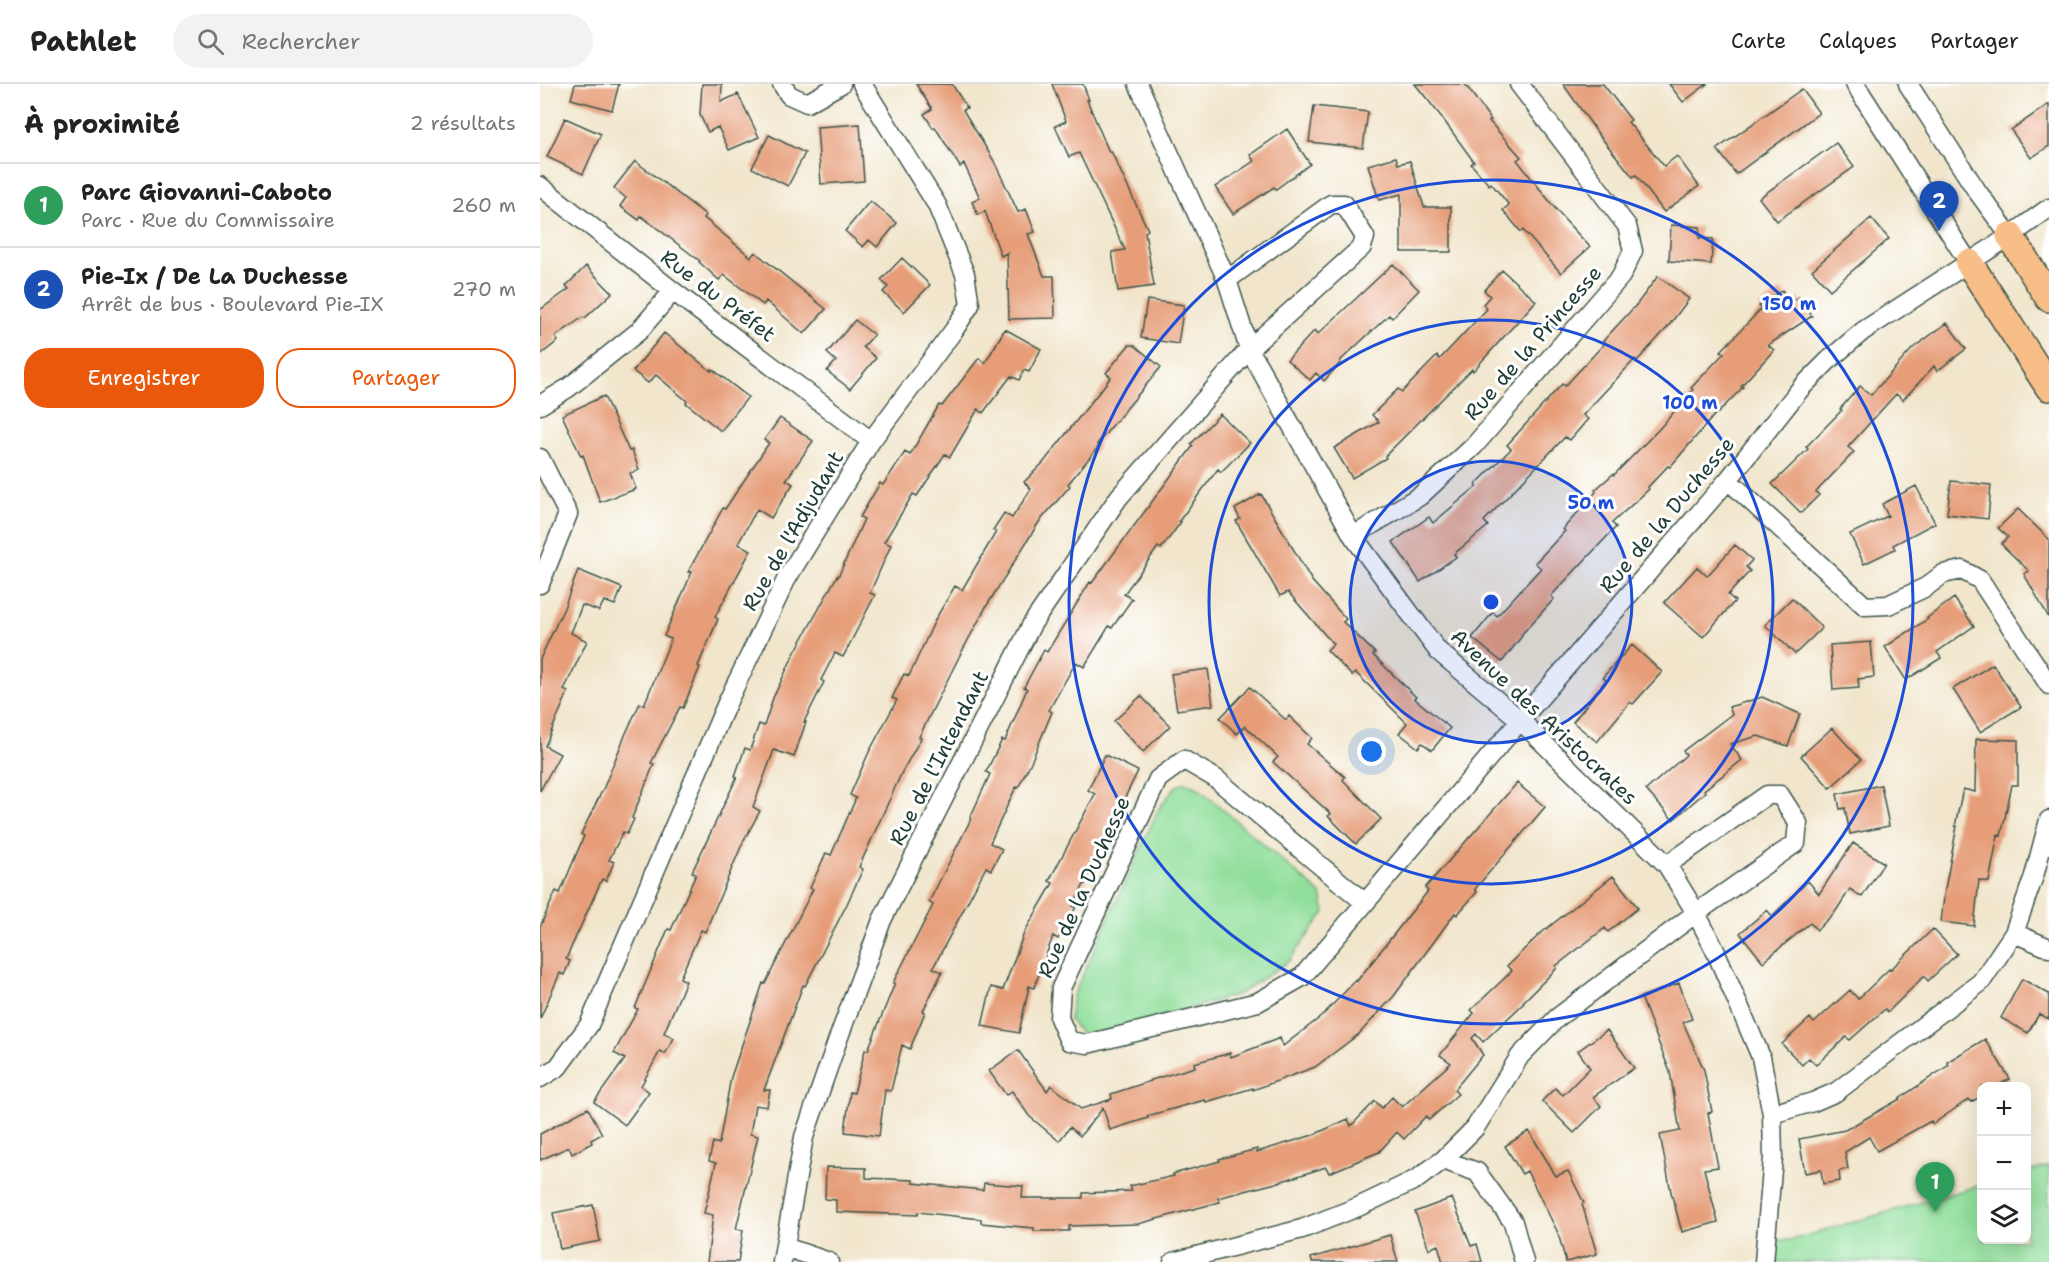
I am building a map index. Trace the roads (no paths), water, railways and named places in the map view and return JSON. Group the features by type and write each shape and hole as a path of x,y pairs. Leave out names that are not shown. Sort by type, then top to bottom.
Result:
{"highway":[{"path":"2010,236 2049,298"},
{"path":"1969,263 2049,387"}],"street":[{"path":"782,84 789,95 807,103 842,84"},
{"name":"Rue de l'Adjudant","path":"540,1078 558,1067 590,1025 727,704 782,588 871,441 970,305 965,274 937,205 862,84"},
{"name":"Avenue des Aristocrates","path":"1138,84 1227,280 1249,349 1353,536 1438,651 1520,720 1667,865 1696,913 1715,950 1761,1057 1772,1114 1773,1158 1764,1262"},
{"name":"Rue de la Princesse","path":"1353,536 1420,496 1474,446 1621,276 1633,251 1627,226 1519,84"},
{"path":"1855,84 1969,263"},
{"path":"1908,84 1977,191 2010,236"},
{"name":"Rue du Préfet","path":"540,186 673,291 871,441"},
{"path":"1227,280 1331,204 1344,204 1365,237 1362,247 1249,349"},
{"name":"Rue de la Duchesse","path":"1364,902 1215,778 1184,760 1158,779 1061,988 1059,1018 1069,1041 1087,1044 1258,1002 1302,977 1728,480 1787,404 1830,359 1879,320 2010,236 2049,208"},
{"path":"540,405 568,388 639,332 673,291"},
{"name":"Rue de l'Intendant","path":"828,1262 784,1255 804,1137 882,920 1032,624 1119,497 1249,349"},
{"path":"540,458 568,514 540,584"},
{"path":"1728,480 1865,606 1888,605 1926,587 1943,574 1962,570 1980,580 2049,685"},
{"path":"1173,1262 1302,1229 1358,1207 1417,1179 1443,1160 1475,1128 1520,1056 1557,1018 1696,913 1796,843 1798,823 1780,795 1767,795 1667,865"},
{"path":"1772,1114 1813,1102 1836,1092 1981,982 2014,933 2041,879 2049,820"},
{"path":"2014,933 2049,948"},
{"path":"1443,1160 1477,1172 1513,1222 1524,1262"}],"place":[{"name":"Pie-Ix / De La Duchesse","path":"1939,231"},
{"name":"Parc Giovanni-Caboto","path":"1935,1212"}]}
